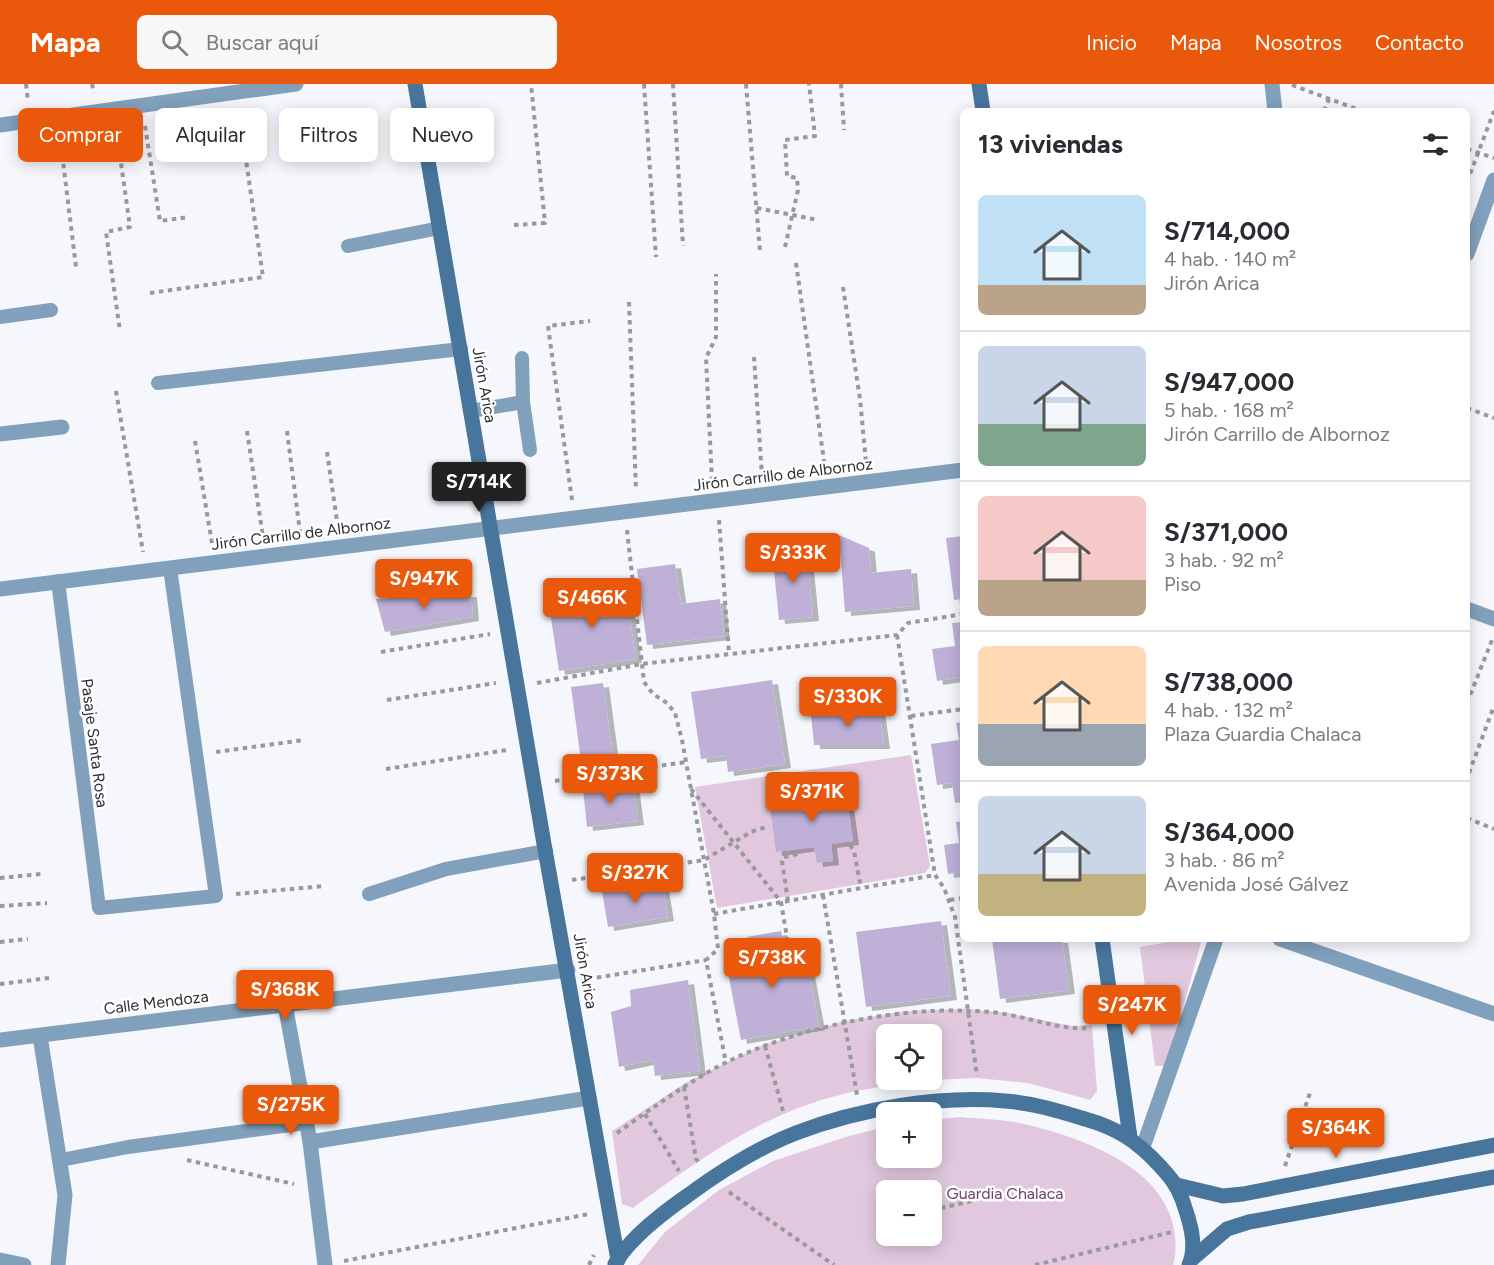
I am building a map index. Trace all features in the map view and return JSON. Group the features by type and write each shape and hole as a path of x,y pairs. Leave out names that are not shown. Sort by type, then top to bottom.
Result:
{"main road":[{"name":"Jirón Arica","path":"415,84 609,1210 616,1262"},
{"path":"978,84 982,108"},
{"path":"1102,942 1130,1137"},
{"path":"616,1262 644,1230 711,1179 753,1154 796,1133 858,1114 908,1105 961,1100 1005,1101 1051,1108 1096,1122 1130,1137 1143,1147 1177,1185 1192,1228 1190,1262"},
{"path":"1177,1185 1223,1197 1494,1145"},
{"path":"1190,1262 1227,1229 1249,1222 1494,1177"}],"street":[{"path":"121,108 296,84"},
{"path":"1272,84 1275,108"},
{"path":"0,125 18,122"},
{"path":"1470,246 1493,185"},
{"path":"0,434 62,427"},
{"name":"Jirón Carrillo de Albornoz","path":"0,589 960,470"},
{"path":"1470,610 1494,619"},
{"path":"1143,1147 1215,942"},
{"path":"1289,942 1494,1014"},
{"name":"Calle Mendoza","path":"0,1040 568,970"},
{"path":"285,1004 309,1142 325,1265"},
{"path":"40,1036 65,1195 58,1265"},
{"path":"309,1142 589,1098"},
{"path":"0,1260 24,1265"}],"lane":[{"path":"348,246 440,228"},
{"path":"0,317 51,310"},
{"path":"158,383 461,349"},
{"path":"522,358 523,402 530,450"},
{"path":"471,411 523,402"},
{"path":"170,568 198,754 216,896"},
{"name":"Pasaje Santa Rosa","path":"58,581 99,908 216,896"},
{"path":"369,894 446,868 546,850"},
{"path":"61,1160 128,1147 305,1123"}],"path":[{"path":"514,225 545,223 531,84"},
{"path":"644,84 656,257"},
{"path":"673,84 683,246"},
{"path":"746,84 760,251"},
{"path":"785,247 798,190 797,178 787,176 785,140 815,136 809,84"},
{"path":"841,84 844,130"},
{"path":"1289,84 1354,108"},
{"path":"150,293 263,277 236,92"},
{"path":"1325,108 1329,99"},
{"path":"142,105 160,221 189,217"},
{"path":"1470,174 1494,111"},
{"path":"1470,151 1494,158"},
{"path":"63,162 76,267"},
{"path":"120,331 106,232 130,228 121,162"},
{"path":"757,208 818,220"},
{"path":"796,263 827,487"},
{"path":"712,501 706,358 716,337 716,274"},
{"path":"843,287 860,399 868,482"},
{"path":"629,302 637,510"},
{"path":"575,518 548,326 590,321"},
{"path":"754,357 764,495"},
{"path":"116,391 146,571"},
{"path":"1470,409 1494,418"},
{"path":"247,431 266,556"},
{"path":"287,431 303,552"},
{"path":"195,441 214,562"},
{"path":"327,452 341,547"},
{"path":"719,519 729,653"},
{"path":"587,980 706,960 718,949 714,914 675,713 667,703 653,694 644,682 627,530"},
{"path":"387,700 642,664 897,635 908,622 960,614"},
{"path":"381,652 509,631"},
{"path":"1470,695 1494,634"},
{"path":"897,635 935,875 950,900 955,917 977,1076"},
{"path":"1470,770 1494,706"},
{"path":"911,716 960,709"},
{"path":"198,754 304,740"},
{"path":"386,769 529,747"},
{"path":"555,781 686,762"},
{"path":"691,788 781,902 789,949"},
{"path":"1470,819 1494,829"},
{"path":"571,880 704,860 757,829 769,826"},
{"path":"850,845 854,850 861,888"},
{"path":"788,900 782,861 784,857 798,855"},
{"path":"0,878 41,874"},
{"path":"714,914 935,875"},
{"path":"216,896 325,886"},
{"path":"823,895 856,1089 858,1114"},
{"path":"950,900 960,898"},
{"path":"0,906 47,903"},
{"path":"0,942 28,939"},
{"path":"706,960 726,1063"},
{"path":"0,984 49,978"},
{"path":"614,1135 684,1087 726,1063 765,1046 844,1024 893,1015 969,1011 1009,1014 1072,1029 1090,1028"},
{"path":"765,1046 783,1111"},
{"path":"684,1087 696,1159 711,1179 834,1265"},
{"path":"1278,1187 1311,1090"},
{"path":"645,1114 679,1172"},
{"path":"183,1159 316,1189"},
{"path":"942,1208 980,1199"},
{"path":"343,1265 344,1260 609,1210"},
{"path":"1035,1265 1192,1228"}],"green space":[{"path":"911,755 930,866 925,873 717,908 695,787"},
{"path":"1168,942 1201,942 1167,1066 1155,1066 1140,947"},
{"path":"967,1009 1008,1013 1072,1026 1092,1025 1097,1091 1090,1100 1028,1083 976,1078 942,1080 942,1024 876,1024 876,1088 818,1101 768,1121 721,1147 633,1208 622,1204 612,1131 687,1082 763,1045 845,1021 906,1011"},
{"name":"Guardia Chalaca","path":"960,1117 1020,1123 1085,1143 1127,1165 1145,1179 1160,1196 1170,1215 1173,1227 1175,1253 1173,1265 638,1265 665,1232 719,1190 773,1161 876,1129 876,1168 942,1168 942,1119"}],"building":[{"path":"839,535 869,548 871,573 911,569 914,606 845,612"},
{"path":"960,536 960,599 954,600 946,538"},
{"path":"806,547 813,617 779,620 772,551"},
{"path":"675,564 681,604 720,599 724,636 647,645 637,569"},
{"path":"625,587 636,659 559,671 548,598"},
{"path":"471,593 473,617 385,632 376,599"},
{"path":"960,622 960,677 937,681 932,649 955,646 952,623"},
{"path":"772,680 785,764 728,772 726,756 701,759 691,692"},
{"path":"603,683 614,764 582,768 571,687"},
{"path":"879,708 884,745 814,745 811,715"},
{"path":"960,722 960,802 955,803 952,783 937,785 931,744 959,740 956,723"},
{"path":"633,783 638,821 587,827 583,789"},
{"path":"822,784 824,801 847,798 853,841 831,844 833,861 817,863 814,847 776,852 770,808 791,806 788,789"},
{"path":"960,821 960,872 948,874 944,845 959,843 956,822"},
{"path":"662,881 668,917 608,927 602,891"},
{"path":"941,921 951,996 866,1007 856,932"},
{"path":"781,931 785,950 804,946 819,1026 741,1040 726,962 751,958 747,937"},
{"path":"992,942 1062,942 1069,990 1000,999"},
{"path":"688,980 700,1071 655,1076 653,1060 619,1067 611,1012 631,1006 630,990"}]}
